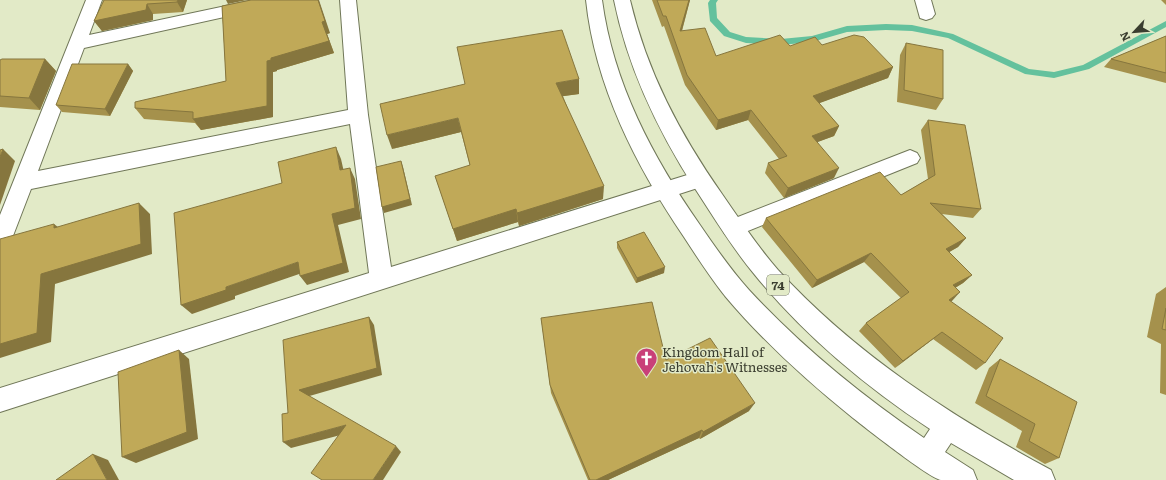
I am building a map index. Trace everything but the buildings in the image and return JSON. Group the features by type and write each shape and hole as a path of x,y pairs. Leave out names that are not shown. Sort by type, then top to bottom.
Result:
{"street":[{"path":"3,235 94,0"},
{"path":"76,44 278,0"},
{"path":"348,0 352,31 358,116 381,279"},
{"path":"594,0 604,51 624,110 639,144 665,191 700,243 740,296 783,341 836,388 893,433 963,480"},
{"name":"74","path":"622,0 634,48 646,80 676,142 733,228 769,277 807,315 860,361 914,403 998,457 1041,480"},
{"path":"24,182 358,116"},
{"path":"733,228 910,158"},
{"path":"0,400 700,179"},
{"path":"927,457 947,425"}],"waterway":[{"path":"714,0 712,3 713,19 727,34 746,40 781,42 812,39 847,29 886,27 912,28 950,36 1028,72 1054,75 1086,67 1166,24"}],"place":[{"name":"Kingdom Hall of Jehovah's Witnesses","path":"647,378"}]}
